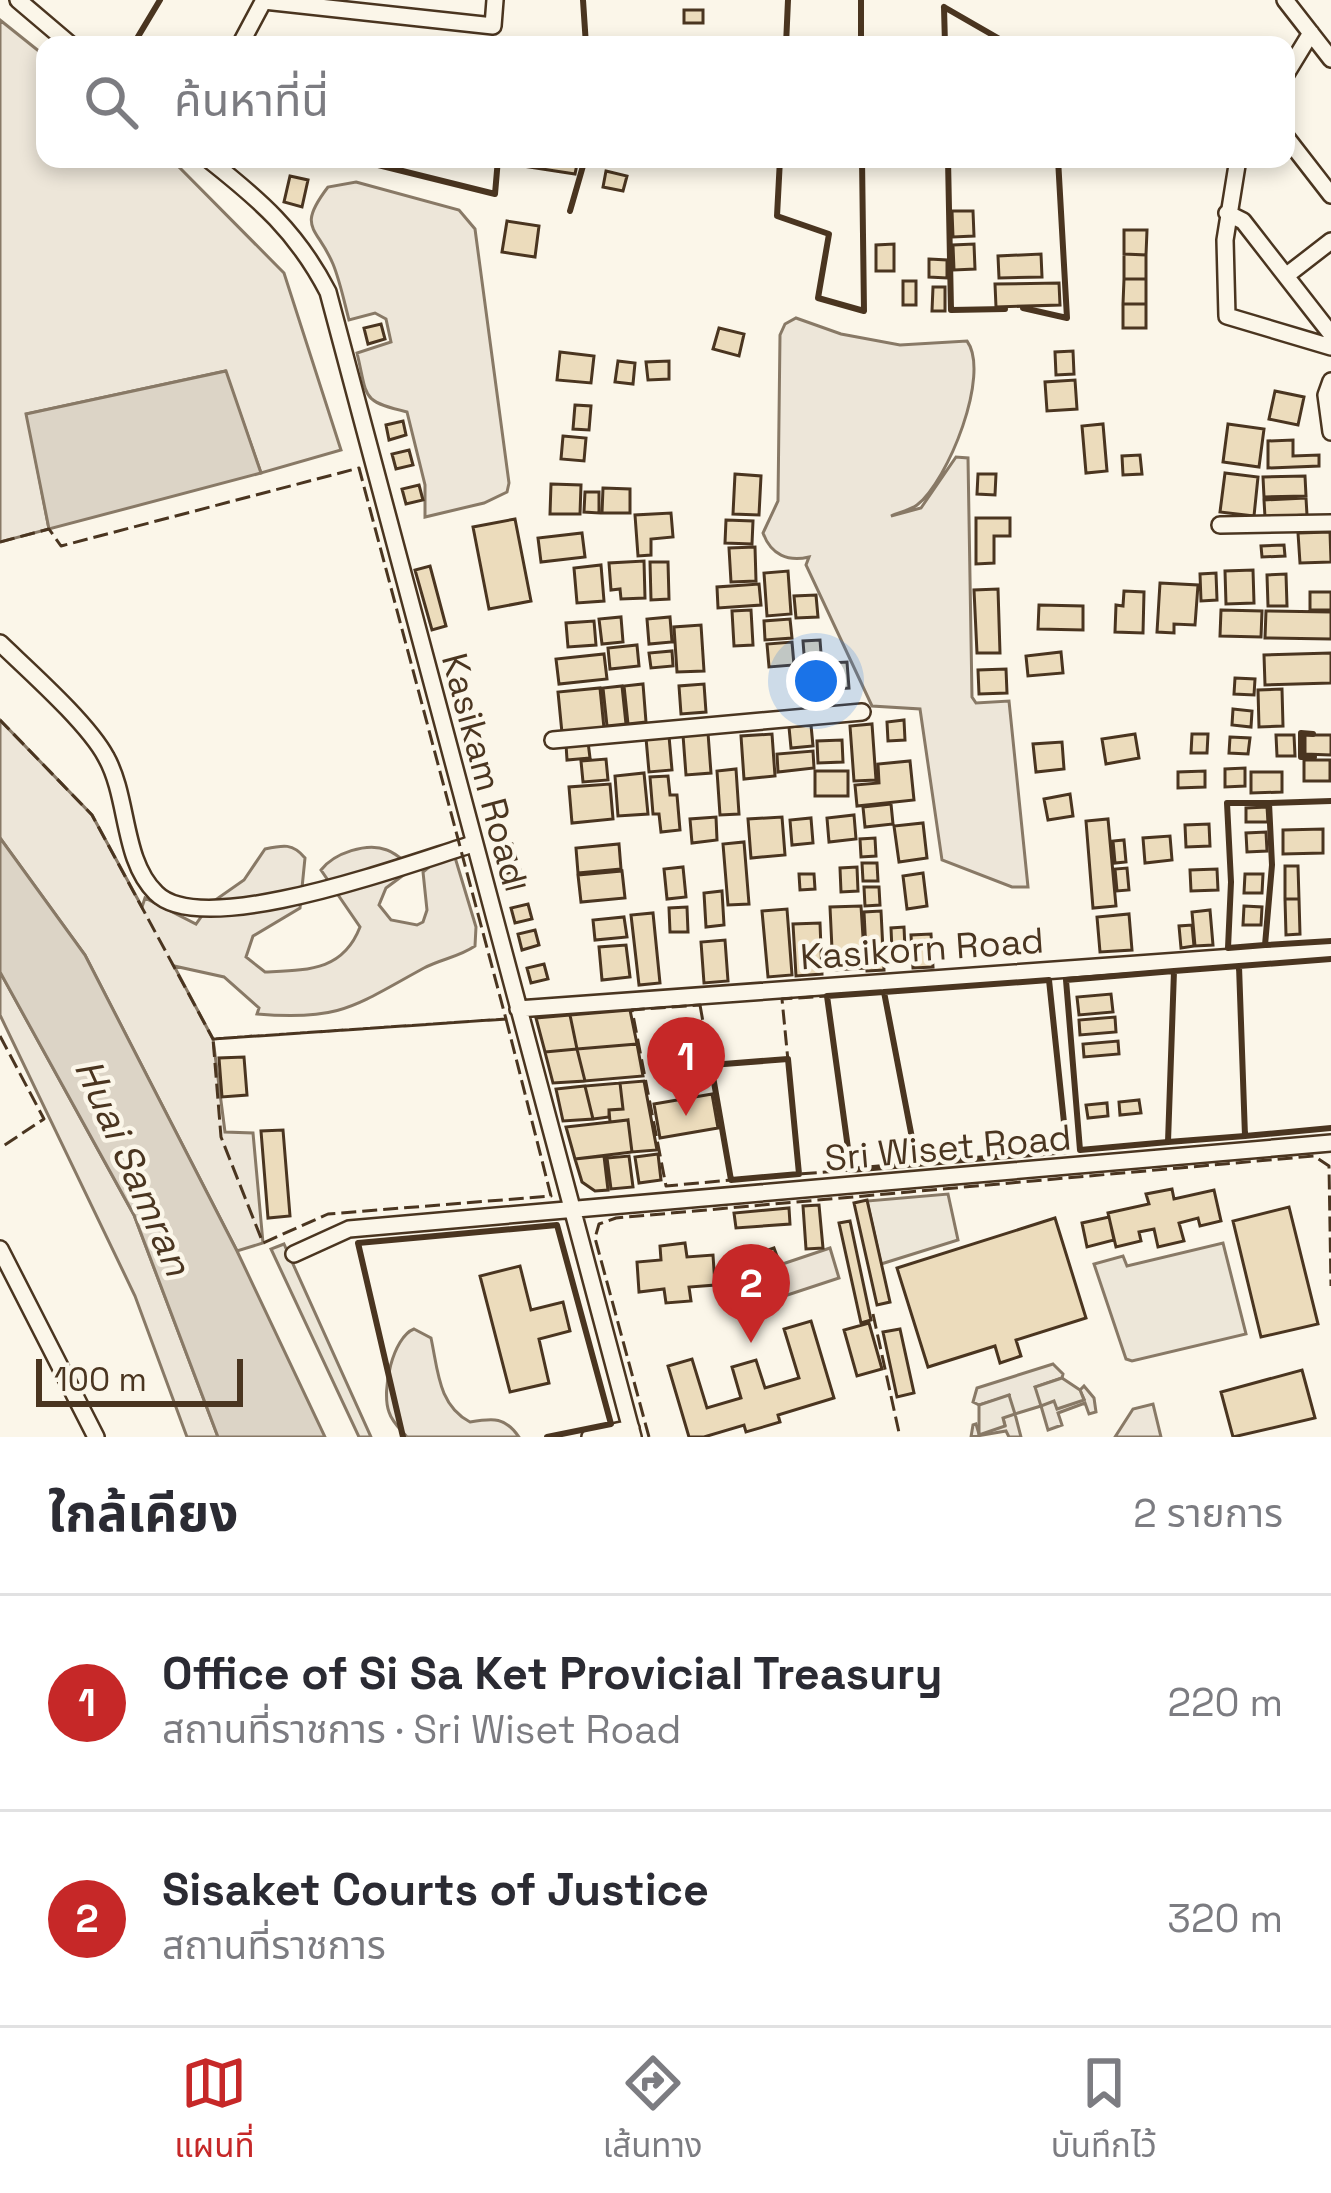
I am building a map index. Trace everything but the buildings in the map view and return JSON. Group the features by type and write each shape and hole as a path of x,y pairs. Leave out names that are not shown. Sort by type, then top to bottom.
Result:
{"street":[{"path":"18,0 60,36"},
{"path":"245,36 264,0 493,26 495,0"},
{"path":"1285,0 1331,59"},
{"path":"1295,59 1311,33"},
{"path":"1295,149 1331,195"},
{"name":"Kasikam Road","path":"219,168 266,205 308,254 328,292 632,1433"},
{"path":"1236,168 1228,213 1227,316 1331,347"},
{"path":"1228,213 1243,221 1331,334"},
{"path":"1287,275 1331,241"},
{"path":"1331,381 1325,394 1331,432"},
{"path":"1220,525 1331,523"},
{"path":"0,644 49,690 106,755 139,868 156,894 171,903 193,909 268,904 473,844"},
{"path":"553,740 862,712"},
{"name":"Kasikorn Road","path":"518,1009 1331,950"},
{"name":"Sri Wiset Road","path":"294,1254 349,1229 1331,1143"},
{"path":"0,1249 96,1437"},
{"path":"590,1437 632,1433"}],"shaded area":[{"path":"0,20 36,49 36,168 180,168 284,273 341,450 261,473 225,371 27,414 49,529 0,542"},
{"path":"356,182 459,210 475,229 509,483 507,492 484,503 425,517 425,485 407,412 373,400 365,389 357,353 391,342 386,319 375,313 349,320 335,271 311,220 328,187"},
{"path":"796,318 841,334 900,345 967,341 974,377 953,451 929,492 914,507 891,516 921,508 956,457 968,458 972,697 976,703 1009,701 1028,887 1012,887 942,860 920,709 872,706 806,565 809,557 781,555 763,533 778,501 780,335 785,324"},
{"path":"0,720 92,815 142,907 145,898 196,924 211,903 244,880 265,849 287,846 301,853 305,858 300,908 253,936 246,957 265,972 322,965 353,941 360,927 321,870 334,859 361,848 379,848 413,868 386,888 379,905 391,920 417,925 427,910 423,872 441,857 454,854 476,927 475,946 346,1008 309,1015 257,1014 259,1008 224,977 174,966 213,1039 225,1132 253,1133 263,1243 237,1251 85,955 0,838"},
{"path":"0,972 134,1215 218,1437 187,1437 135,1296 0,1015"},
{"path":"948,1194 958,1240 881,1264 867,1201"},
{"path":"1223,1243 1246,1334 1126,1359 1094,1264 1123,1256 1127,1266"},
{"path":"284,1244 371,1437 359,1437 271,1249"},
{"path":"830,1248 839,1278 760,1304 747,1300 741,1278"},
{"path":"414,1329 431,1338 441,1386 459,1415 470,1422 504,1422 519,1437 407,1437 390,1416 387,1391 395,1353"},
{"path":"1053,1364 1062,1378 1036,1387 1057,1408 1084,1399 1080,1390 1084,1386 1094,1398 1096,1412 1089,1414 1085,1403 1058,1413 1062,1425 1048,1430 1041,1406 1015,1414 1021,1437 1009,1437 1006,1431 971,1437 973,1425 979,1434 1005,1425 1009,1396 979,1405 973,1402 977,1388"},
{"path":"1062,1378 1080,1390 1084,1400 1057,1409 1054,1401 1041,1406 1035,1387"},
{"path":"1009,1395 1015,1414 1003,1418 1005,1426 979,1435 979,1405"},
{"path":"1153,1404 1161,1437 1115,1437 1133,1409"}],"water":[{"path":"226,371 261,473 49,529 26,414"},
{"name":"Huai Samran","path":"0,838 85,955 237,1251 325,1437 218,1437 134,1215 0,972"}],"fence":[{"path":"0,542 49,529 61,546 359,468 506,1019 213,1039 92,815 0,720"},
{"path":"827,996 851,1170 799,1174 782,999 827,996"},
{"path":"700,1005 731,1180 666,1186 632,1010 700,1005"},
{"path":"506,1019 551,1196 328,1214 263,1243 221,1137 213,1039 506,1019"},
{"path":"0,1036 44,1119 0,1148"},
{"path":"649,1437 595,1238 599,1224 616,1218 1314,1156 1329,1166 1331,1286"},
{"path":"873,1314 900,1437"}],"wall":[{"path":"138,36 160,0"},
{"path":"583,0 585,36"},
{"path":"786,36 788,0"},
{"path":"861,0 861,36"},
{"path":"944,7 994,36"},
{"path":"944,7 945,36"},
{"path":"390,168 495,194 497,168"},
{"path":"570,211 582,168"},
{"path":"780,168 777,216 829,234 818,298 864,311 862,168"},
{"path":"948,168 951,310 1005,309"},
{"path":"1023,308 1067,318 1059,168"},
{"path":"1313,734 1301,733 1301,757 1314,757"},
{"path":"1269,807 1269,803 1331,801"},
{"path":"1227,803 1269,803 1272,865 1265,945 1228,948 1227,803"},
{"path":"1266,945 1331,941"},
{"path":"1239,970 1239,966 1331,959"},
{"path":"1239,966 1245,1136 1168,1142 1174,971 1239,966"},
{"path":"1174,971 1168,1142 1080,1150 1066,980 1174,971"},
{"path":"1049,980 1067,1151 917,1164 884,992 1049,980"},
{"path":"884,992 917,1164 851,1170 827,996 884,992"},
{"path":"788,1059 799,1174 731,1180 711,1065 788,1059"},
{"path":"1245,1132 1245,1136 1331,1128"},
{"path":"403,1437 358,1243 557,1225 611,1424 547,1437"}],"place":[{"name":"Office of Si Sa Ket Provicial Treasury","path":"686,1116"},
{"name":"Sisaket Courts of Justice","path":"751,1343"}]}
